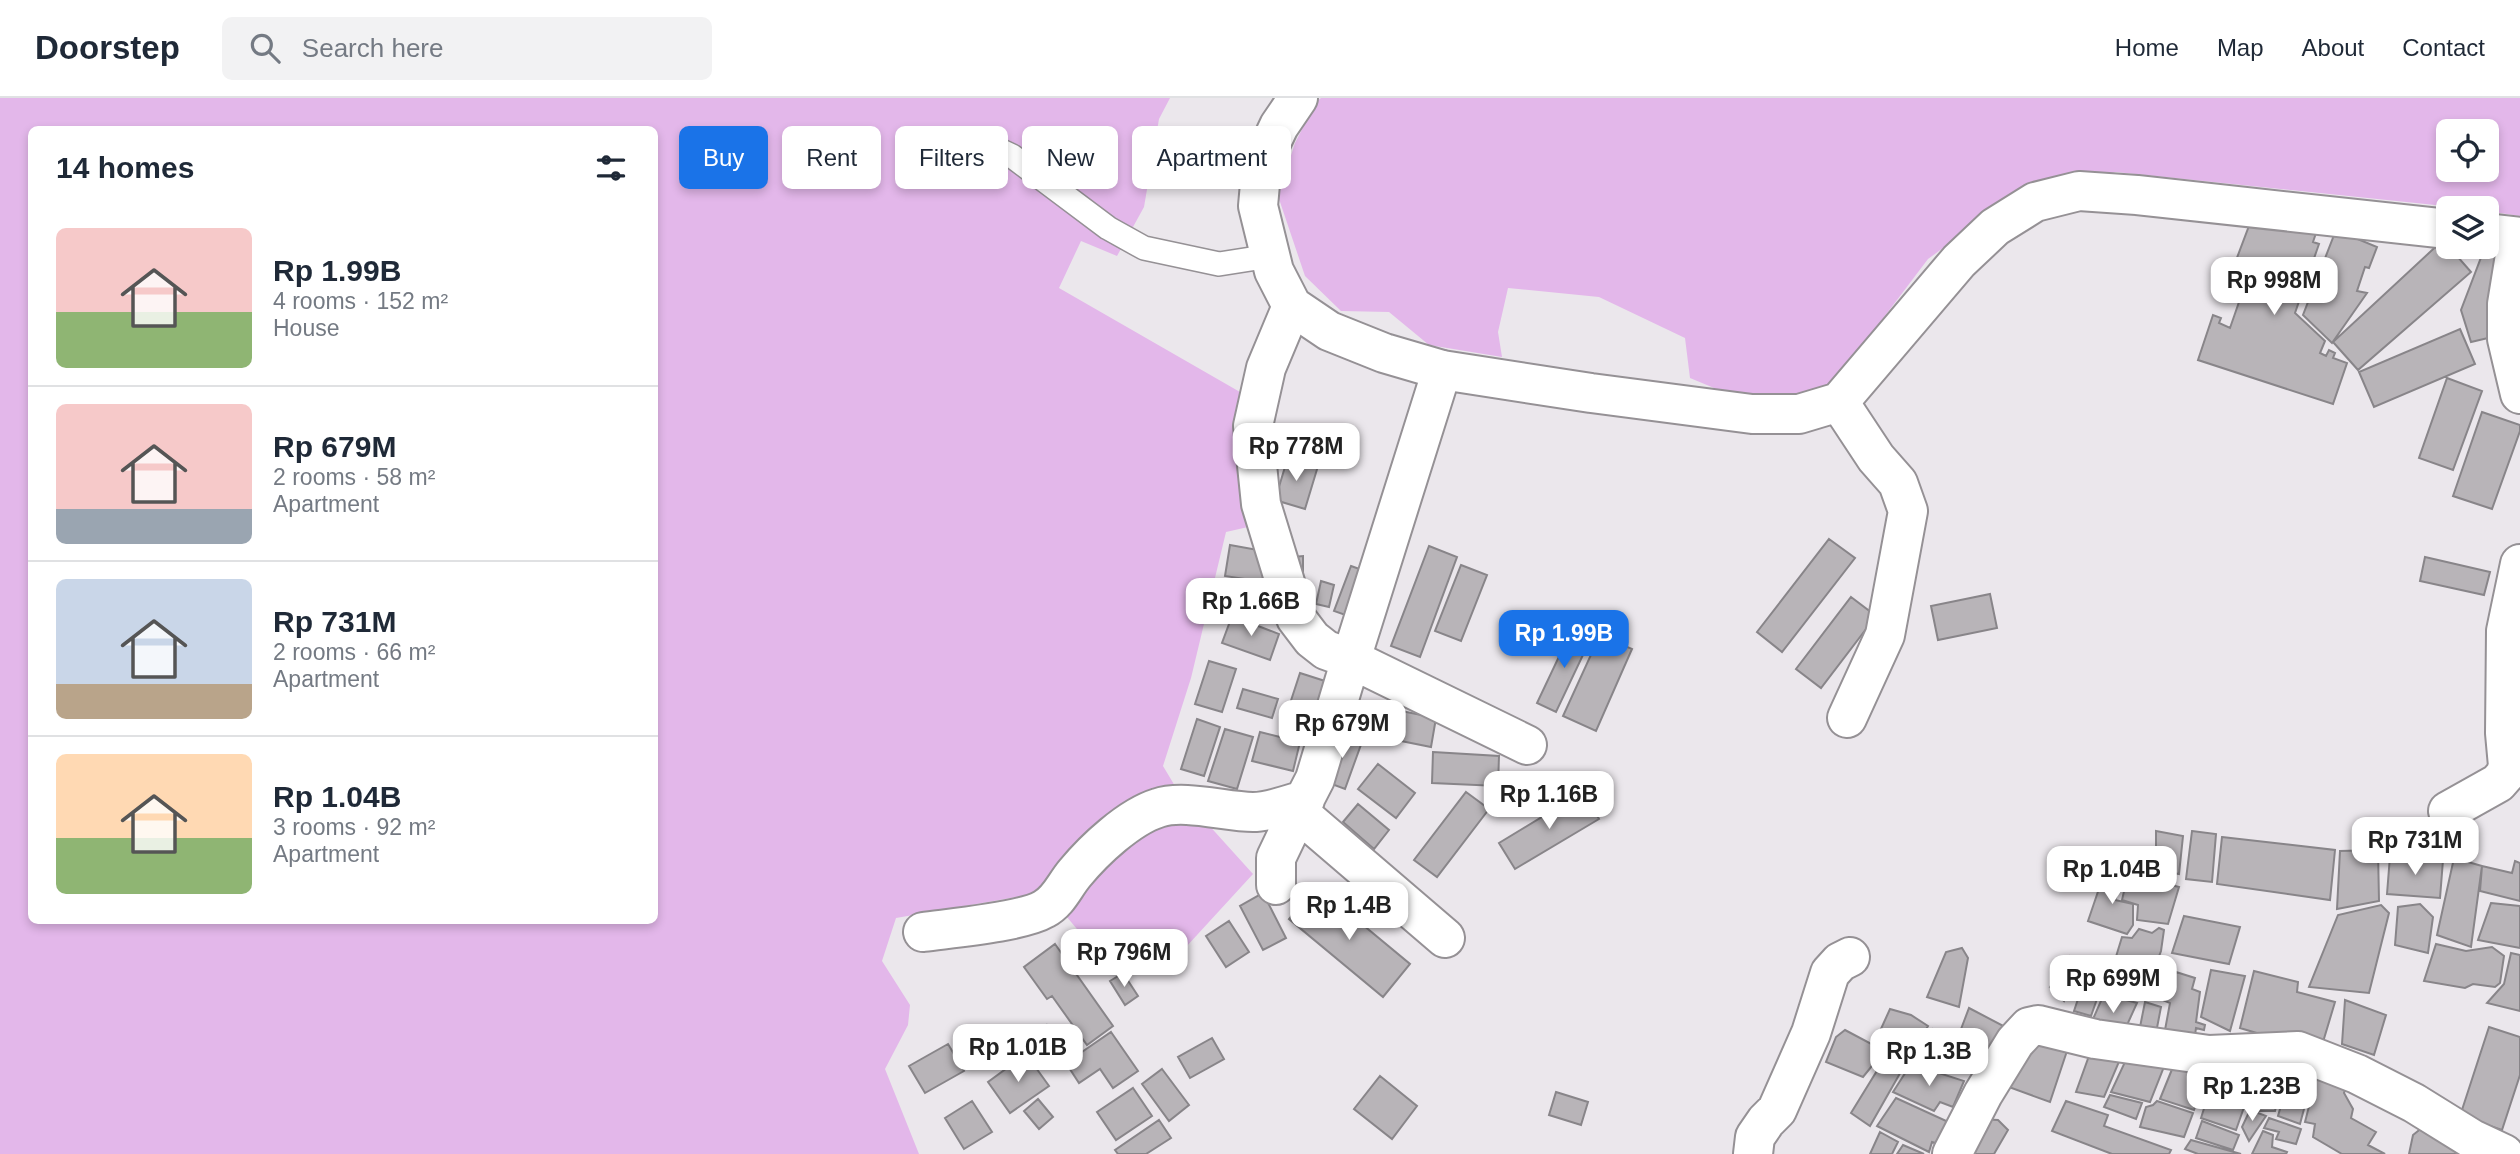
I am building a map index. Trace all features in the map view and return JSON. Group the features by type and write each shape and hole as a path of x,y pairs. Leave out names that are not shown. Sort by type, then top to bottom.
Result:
{"street":[{"path":"1298,98 1279,126 1262,162 1258,206 1269,257 1292,306 1329,331 1384,353 1442,370 1752,414 1799,414 1839,402 1959,261 1995,227 2035,202 2079,191 2436,228"},
{"path":"2508,236 2507,339 2520,394"},
{"path":"1292,306 1266,368 1253,426 1261,504 1296,618 1312,639 1326,650 1351,659 1527,745"},
{"path":"1276,885 1276,858 1315,779 1442,370"},
{"path":"1839,402 1876,457 1898,483 1908,512 1885,635 1847,718"},
{"path":"2448,811 2498,783 2508,766 2505,733 2506,632 2520,564"},
{"path":"923,932 1042,911 1055,901 1074,874 1101,846 1138,818 1160,807 1196,806 1256,812 1302,806 1446,938"},
{"path":"1753,1154 1755,1137 1777,1110 1811,1032 1830,973 1840,962 1850,957"},
{"path":"1952,1154 1983,1094 2015,1042 2029,1027 2038,1025 2095,1039 2209,1055 2298,1051 2368,1079 2414,1102 2472,1139 2504,1154"}],"lane":[{"path":"1008,154 1108,228 1144,248 1219,264 1269,257"}],"shaded area":[{"path":"0,98 1170,98 1158,126 1132,126 1132,189 1147,189 1144,207 1117,256 1081,241 1059,288 1240,392 1235,411 1248,527 1226,532 1191,678 1163,766 1178,791 1253,874 1186,947 1097,953 1046,892 896,918 882,961 910,1005 908,1025 885,1069 919,1154 0,1154"},
{"path":"1321,98 2520,98 2520,216 2499,213 2499,196 2436,196 2436,205 2116,172 2014,196 1928,259 1847,366 1816,399 1755,405 1690,378 1685,338 1599,297 1508,288 1498,332 1502,357 1429,345 1389,312 1341,311 1305,276 1278,196 1280,189 1291,189 1291,155 1316,102"}],"building":[{"path":"2252,218 2316,233 2313,242 2319,244 2295,313 2325,341 2320,353 2326,356 2329,350 2335,353 2333,358 2347,363 2333,404 2198,360 2213,315 2221,318 2219,323 2230,328 2239,302 2230,298 2239,274 2235,263"},
{"path":"2336,230 2377,247 2369,268 2365,267 2357,291 2367,293 2332,343 2303,315"},
{"path":"2513,242 2501,335 2471,342 2461,310 2480,259 2499,259 2499,244"},
{"path":"2436,246 2436,259 2460,259 2471,272 2358,370 2333,342"},
{"path":"2460,329 2475,364 2374,407 2359,372"},
{"path":"2447,378 2482,391 2453,470 2419,458"},
{"path":"2482,412 2520,425 2492,509 2453,496"},
{"path":"1288,457 1318,466 1305,509 1275,500"},
{"path":"1829,539 1855,558 1782,652 1757,632"},
{"path":"1230,545 1269,552 1264,582 1225,576"},
{"path":"1429,546 1457,557 1420,657 1391,646"},
{"path":"1303,556 1303,571 1294,572 1293,557"},
{"path":"2425,557 2490,572 2484,595 2420,581"},
{"path":"1461,565 1487,575 1461,641 1435,631"},
{"path":"1351,566 1371,573 1354,618 1334,611"},
{"path":"1321,581 1334,585 1329,607 1316,604"},
{"path":"1225,584 1265,597 1257,620 1217,607"},
{"path":"1990,594 1997,628 1938,640 1931,606"},
{"path":"1851,597 1876,616 1821,688 1796,669"},
{"path":"1232,616 1279,634 1270,660 1222,643"},
{"path":"1572,629 1591,638 1556,712 1537,703"},
{"path":"1600,635 1632,649 1596,731 1563,716"},
{"path":"1209,661 1236,669 1222,712 1195,704"},
{"path":"1300,673 1328,682 1310,737 1282,728"},
{"path":"1243,689 1278,699 1272,718 1237,708"},
{"path":"1377,706 1436,718 1431,747 1371,735"},
{"path":"1197,719 1220,727 1204,776 1181,769"},
{"path":"1225,729 1253,737 1237,789 1208,781"},
{"path":"1340,731 1363,739 1345,789 1321,780"},
{"path":"1260,732 1300,742 1293,771 1252,761"},
{"path":"1433,752 1499,756 1498,786 1432,783"},
{"path":"1378,764 1415,793 1396,818 1358,789"},
{"path":"1466,792 1489,809 1437,877 1414,860"},
{"path":"1583,792 1599,819 1515,869 1499,843"},
{"path":"1358,804 1389,830 1374,849 1343,822"},
{"path":"2156,831 2183,836 2179,874 2156,870"},
{"path":"2192,831 2216,834 2212,882 2186,879"},
{"path":"2222,837 2335,850 2330,900 2217,884"},
{"path":"2378,850 2379,901 2337,909 2340,851"},
{"path":"2390,856 2443,860 2440,898 2387,894"},
{"path":"2454,858 2482,866 2471,947 2437,935"},
{"path":"2515,861 2520,863 2520,901 2480,891 2482,866 2512,873"},
{"path":"2105,871 2122,877 2115,900 2133,904 2133,925 2127,934 2088,921"},
{"path":"2128,874 2179,887 2168,924 2137,920 2138,905 2122,900"},
{"path":"1316,886 1410,964 1383,997 1289,919"},
{"path":"1263,893 1286,938 1263,950 1240,906"},
{"path":"2491,903 2520,906 2520,948 2478,940"},
{"path":"2420,904 2433,917 2428,953 2395,945 2398,907"},
{"path":"2381,905 2389,913 2369,993 2309,987 2338,915"},
{"path":"2184,916 2240,927 2229,964 2172,953"},
{"path":"1229,921 1249,952 1226,967 1206,936"},
{"path":"2159,928 2164,930 2161,951 2144,996 2118,989 2127,977 2111,973 2122,937 2132,938 2139,929 2152,933"},
{"path":"1055,944 1113,1026 1087,1045 1052,996 1047,999 1024,967"},
{"path":"2436,944 2466,951 2492,947 2504,956 2500,983 2495,987 2473,984 2465,988 2424,981"},
{"path":"1962,948 1968,958 1959,1007 1927,997 1946,952"},
{"path":"2511,953 2520,955 2520,1011 2487,1003 2504,984"},
{"path":"2070,956 2082,963 2064,1001 2050,987"},
{"path":"2088,969 2105,976 2091,1016 2074,1011"},
{"path":"2211,970 2245,976 2230,1031 2201,1017"},
{"path":"2254,971 2298,982 2297,992 2335,1002 2320,1052 2240,1028"},
{"path":"2176,972 2195,978 2192,989 2200,992 2196,1022 2205,1025 2204,1030 2196,1028 2195,1035 2165,1030 2170,1003 2153,996 2157,979 2173,979"},
{"path":"1123,973 1138,996 1125,1005 1110,981"},
{"path":"2104,994 2137,1003 2122,1036 2090,1026"},
{"path":"2345,1000 2386,1015 2374,1055 2342,1044"},
{"path":"2145,1002 2161,1007 2156,1033 2140,1027"},
{"path":"1969,1008 2011,1030 1998,1062 1958,1037"},
{"path":"1890,1009 1911,1015 1928,1026 1904,1066 1884,1058 1890,1049 1875,1042"},
{"path":"1047,1025 1064,1039 1046,1059 1029,1045"},
{"path":"2489,1027 2520,1037 2520,1075 2502,1130 2460,1116"},
{"path":"1933,1029 1938,1031 1933,1045 1945,1054 1937,1068 1912,1059"},
{"path":"2031,1029 2070,1042 2050,1102 2006,1086"},
{"path":"1845,1030 1881,1049 1880,1056 1863,1077 1826,1062 1836,1037"},
{"path":"1111,1032 1138,1071 1113,1088 1100,1069 1079,1083 1066,1063"},
{"path":"1212,1038 1224,1059 1190,1078 1178,1057"},
{"path":"2094,1042 2124,1050 2104,1097 2076,1092"},
{"path":"948,1044 964,1071 925,1093 909,1066"},
{"path":"2131,1049 2169,1054 2150,1102 2111,1092"},
{"path":"1026,1054 1049,1086 1010,1113 988,1082"},
{"path":"2177,1057 2210,1063 2194,1110 2160,1099"},
{"path":"1883,1061 1903,1068 1870,1126 1851,1113"},
{"path":"1911,1064 1964,1081 1953,1107 1940,1102 1934,1111 1893,1092"},
{"path":"2218,1064 2253,1069 2249,1093 2236,1130 2201,1118"},
{"path":"2263,1064 2285,1067 2275,1111 2255,1111"},
{"path":"2291,1067 2350,1077 2344,1093 2353,1109 2351,1118 2376,1132 2368,1145 2385,1154 2342,1154 2313,1137 2315,1124 2305,1122 2316,1079"},
{"path":"1162,1069 1189,1105 1169,1121 1142,1084"},
{"path":"2290,1075 2312,1079 2300,1124 2278,1116"},
{"path":"1380,1076 1417,1106 1392,1139 1354,1109"},
{"path":"1133,1088 1152,1116 1116,1140 1097,1112"},
{"path":"1556,1092 1588,1102 1581,1125 1549,1115"},
{"path":"2110,1095 2142,1103 2136,1119 2104,1107"},
{"path":"1896,1098 1955,1125 1946,1146 1932,1142 1929,1152 1877,1126"},
{"path":"1038,1099 1053,1117 1039,1129 1024,1111"},
{"path":"972,1101 992,1132 964,1149 945,1118"},
{"path":"2066,1101 2108,1115 2104,1126 2171,1150 2169,1154 2112,1154 2052,1131"},
{"path":"2157,1101 2193,1113 2184,1137 2140,1127 2146,1107"},
{"path":"2250,1110 2266,1116 2249,1141 2242,1127"},
{"path":"2269,1118 2301,1129 2296,1144 2276,1139 2279,1132 2264,1128"},
{"path":"1980,1119 1998,1120 2008,1130 1994,1154 1959,1154"},
{"path":"1159,1120 1171,1138 1146,1154 1118,1154 1115,1150"},
{"path":"2202,1121 2239,1135 2233,1150 2196,1138"},
{"path":"2428,1123 2459,1150 2458,1154 2409,1154 2413,1135"},
{"path":"2263,1131 2273,1135 2272,1147 2287,1152 2286,1154 2252,1154"},
{"path":"1880,1132 1898,1142 1892,1154 1870,1154"},
{"path":"2191,1140 2241,1154 2198,1154 2185,1149"},
{"path":"1903,1145 1924,1154 1897,1154"}]}
